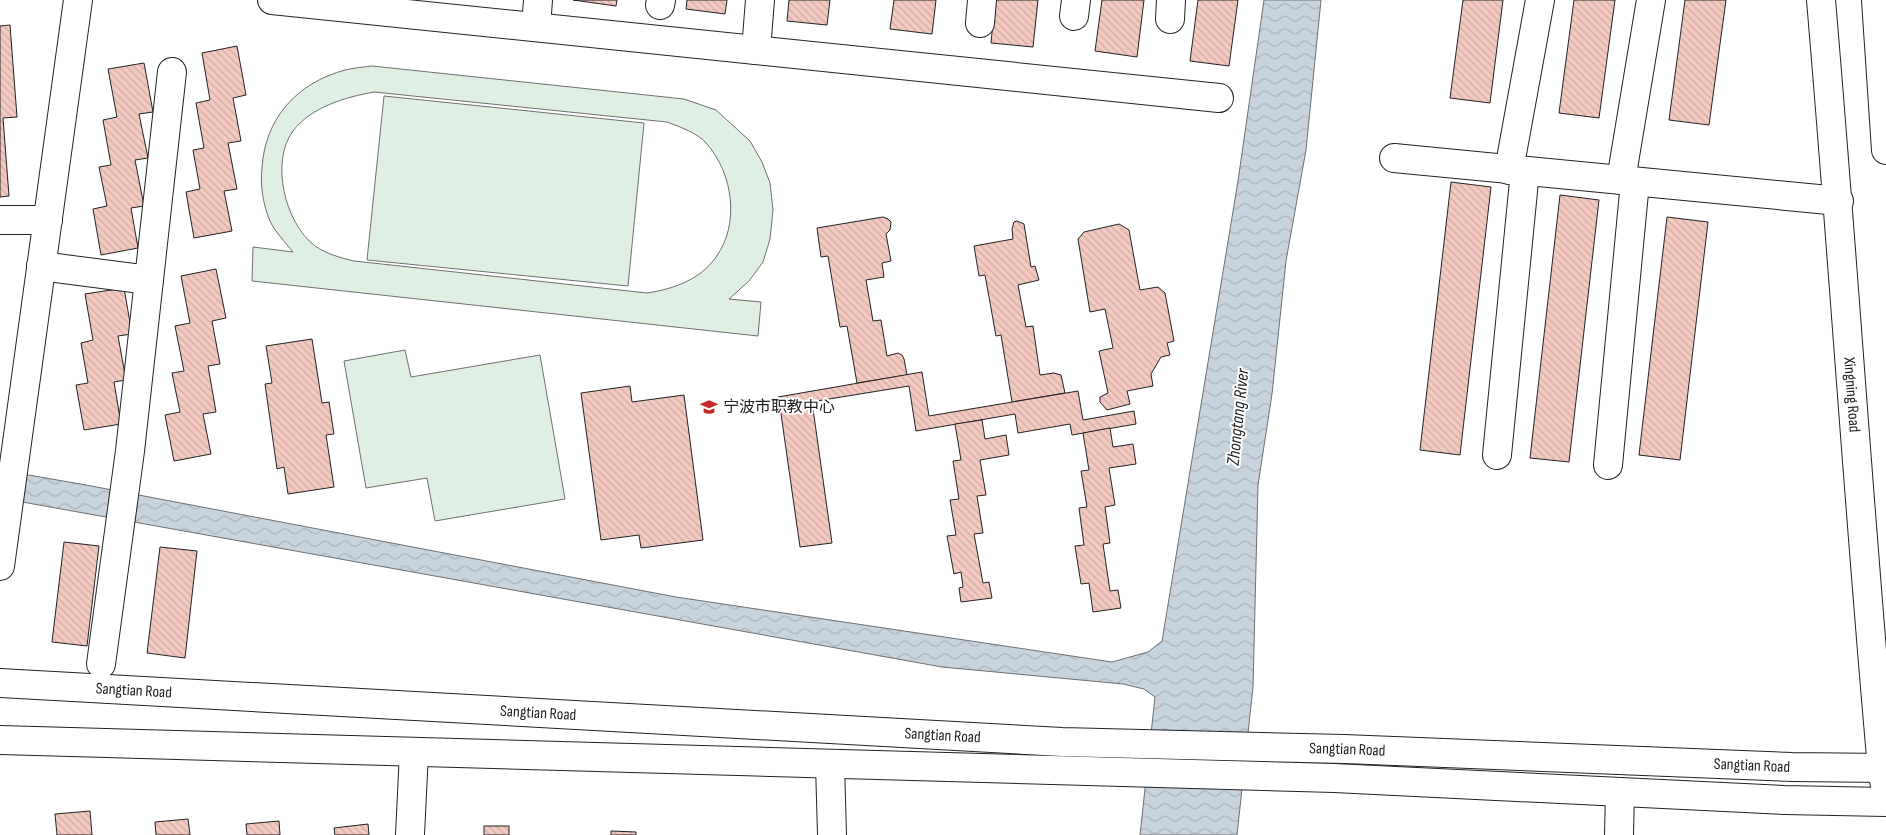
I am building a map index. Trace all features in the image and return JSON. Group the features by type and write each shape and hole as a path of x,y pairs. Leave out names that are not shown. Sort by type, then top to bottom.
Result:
{"main road":[{"path":"0,566 78,0"},
{"path":"272,0 1219,98"},
{"path":"536,27 538,0"},
{"path":"756,50 760,0"},
{"path":"1498,455 1517,170 1540,0"},
{"path":"1608,465 1628,181 1651,0"},
{"name":"Xingning Road","path":"1821,0 1838,201 1863,555 1885,775"},
{"path":"1876,0 1886,150"},
{"path":"101,664 126,484 172,72"},
{"path":"1394,158 1838,201"},
{"path":"0,220 48,220"},
{"path":"41,266 149,280"},
{"name":"Sangtian Road","path":"0,683 1062,742 1344,749 1792,767 1885,775"},
{"name":"Sangtian Road","path":"0,740 1334,778 1784,800 1886,802"},
{"path":"410,835 414,752"},
{"path":"830,764 832,835"},
{"path":"1619,835 1620,792"}],"green space":[{"path":"372,66 684,99 716,110 750,141 762,162 770,183 773,210 770,239 763,262 749,281 729,299 761,302 758,336 252,281 253,247 293,252 272,225 266,208 261,181 264,150 269,133 277,118 298,94 312,84 345,70","holes":["374,92 667,122 699,137 716,156 728,184 731,215 724,244 710,265 685,282 647,293 344,259 320,249 304,236 289,208 284,192 282,175 286,144 300,123 309,115 330,104"]},
{"path":"384,96 644,123 628,286 367,260"},
{"path":"405,350 411,377 540,355 565,499 435,521 427,478 366,488 344,361"}],"water":[{"name":"Zhongtang River","path":"1264,0 1321,0 1306,150 1286,261 1272,394 1258,485 1253,687 1237,835 1140,835 1155,697 1144,689 1123,684 942,667 0,498 0,470 676,597 1112,662 1148,652 1162,641 1238,181"}],"building":[{"path":"573,0 617,0 616,6"},
{"path":"687,0 727,0 725,14 686,9"},
{"path":"789,0 830,0 827,25 787,21"},
{"path":"894,0 936,0 932,34 890,29"},
{"path":"995,0 1038,0 1033,47 991,43"},
{"path":"1102,0 1144,0 1137,57 1095,51"},
{"path":"1198,0 1238,0 1229,66 1190,61"},
{"path":"1463,0 1503,0 1490,103 1450,98"},
{"path":"1574,0 1615,0 1599,118 1559,113"},
{"path":"1685,0 1726,0 1709,125 1669,120"},
{"path":"10,25 17,117 3,118 9,196 0,197 0,26"},
{"path":"237,46 246,95 233,98 241,141 228,143 237,189 224,191 232,231 194,238 186,192 200,189 193,150 204,148 196,103 210,100 202,53"},
{"path":"144,63 153,112 139,114 148,158 135,160 144,206 131,208 138,248 101,255 93,209 107,206 99,167 111,165 103,120 117,117 108,69"},
{"path":"1451,182 1491,187 1460,455 1420,450"},
{"path":"1560,195 1599,200 1569,462 1530,458"},
{"path":"883,217 891,222 890,230 886,234 891,261 882,263 884,277 866,280 873,321 881,320 887,356 898,353 902,355 907,375 857,383 847,326 840,327 828,256 821,257 817,228"},
{"path":"1667,217 1708,222 1680,460 1639,455"},
{"path":"1017,221 1024,224 1031,267 1035,266 1039,280 1018,285 1026,327 1033,326 1040,375 1054,373 1061,375 1065,393 1012,402 1001,335 996,336 985,275 979,276 974,246 1013,239 1012,229 1014,222"},
{"path":"1119,224 1129,230 1140,290 1158,287 1165,293 1174,341 1167,343 1170,355 1161,357 1151,374 1153,386 1127,391 1130,404 1107,410 1100,402 1100,397 1108,393 1099,351 1113,348 1105,309 1090,312 1078,239 1084,232"},
{"path":"216,269 226,318 212,321 220,364 208,366 216,412 203,414 211,454 174,461 165,415 180,412 172,373 184,371 175,326 190,323 181,276"},
{"path":"124,288 132,334 118,336 126,380 114,382 121,424 84,430 76,385 88,383 81,343 93,340 85,294"},
{"path":"312,339 322,403 329,402 334,434 326,435 334,487 288,494 284,467 277,469 265,384 272,383 266,346"},
{"path":"922,372 929,416 1078,391 1083,420 1134,411 1136,424 1072,435 1070,424 1018,433 1015,414 916,431 909,386 780,407 778,397"},
{"path":"630,386 632,402 684,395 703,540 641,548 639,535 601,540 581,393"},
{"path":"812,402 832,543 800,547 780,407"},
{"path":"982,420 985,439 1006,435 1009,455 980,460 986,495 977,496 983,533 974,534 983,583 989,582 992,598 961,602 959,588 963,587 961,572 954,574 947,536 956,535 950,500 959,499 953,461 961,460 955,424"},
{"path":"1110,428 1113,447 1133,444 1136,464 1109,468 1115,505 1105,507 1110,543 1103,544 1110,591 1118,590 1121,608 1093,612 1089,583 1081,584 1075,546 1084,545 1079,508 1087,507 1081,471 1089,470 1083,433"},
{"path":"64,542 99,546 87,646 52,642"},
{"path":"160,547 197,551 185,658 147,653"},
{"path":"90,811 92,835 57,835 55,814"},
{"path":"188,819 190,835 156,835 155,822"},
{"path":"279,821 280,835 247,835 246,824"},
{"path":"368,824 369,835 335,835 334,828"},
{"path":"484,826 509,826 509,835 484,835"},
{"path":"611,831 636,832 636,835 611,835"}],"place":[{"name":"宁波市职教中心","path":"709,407"}]}
